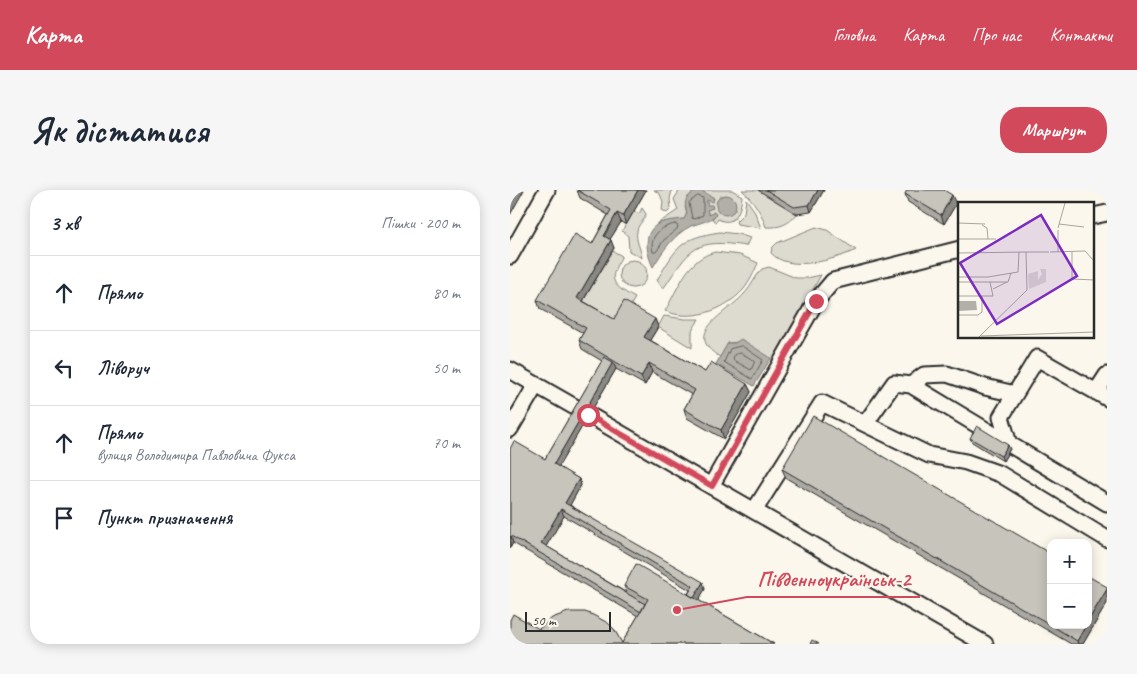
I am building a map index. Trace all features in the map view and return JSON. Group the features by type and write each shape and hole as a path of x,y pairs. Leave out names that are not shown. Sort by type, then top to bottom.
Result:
{"street":[{"path":"510,256 547,190"},
{"path":"1094,216 1107,213"},
{"path":"712,486 816,301 833,281 958,250"},
{"path":"1009,444 1001,417 1037,358 1102,395 1107,375"},
{"path":"510,370 985,644"},
{"path":"911,385 924,375 947,374 985,387 1016,394"},
{"path":"865,424 894,383 911,385 1107,503"},
{"path":"510,429 536,385"},
{"path":"754,511 822,403 929,455 966,462 1000,474 1107,539"}],"shaded area":[{"path":"654,190 672,190 670,199 671,209 667,213 662,210 663,202 660,194"},
{"path":"680,190 699,190 685,207 685,218 657,224 678,210 674,199"},
{"path":"700,190 732,190 742,196 736,216 729,221 718,219 716,222 712,219 716,215 714,212 709,215 707,210 713,208 707,206 707,200 714,198"},
{"path":"742,190 758,190 797,214 784,225 766,227 757,207"},
{"path":"746,199 754,210 761,228 737,224 736,221 744,213"},
{"path":"642,208 646,214 638,228 637,241 642,258 629,251 628,236 622,231 634,211 639,214"},
{"path":"816,227 827,230 856,250 836,258 812,263 789,262 779,259 771,253 772,248 777,243"},
{"path":"720,232 738,234 750,238 746,246 715,244 704,245 696,249 680,264 663,289 657,280 681,246 696,237"},
{"path":"613,251 622,256 614,271 614,281 621,289 635,298 617,328 580,306"},
{"path":"715,252 740,255 758,263 743,290 717,309 696,315 675,314 665,311 691,267 705,256"},
{"path":"633,260 643,264 647,274 643,284 633,288 623,284 619,274 623,264"},
{"path":"769,267 796,278 821,275 773,360 738,342 728,343 720,357 709,348 705,340 706,331 711,323 747,291 762,269"},
{"path":"664,316 699,319 692,331 692,348 658,327"}],"water":[{"path":"697,190 714,198 713,202 707,200 707,205 712,205 713,208 707,210 709,215 714,212 716,215 691,226 679,234 665,249 653,267 647,249 650,231 660,223 684,219 687,213 686,199"},
{"path":"726,195 733,198 736,205 733,212 726,215 719,212 716,205 719,198"},
{"path":"741,339 771,358 754,386 716,364 728,343 735,343"}],"building":[{"path":"510,190 516,190 510,201"},
{"path":"577,190 638,190 623,216 617,213 604,236 611,240 577,298 614,319 624,301 655,319 644,337 705,372 711,362 747,384 721,430 684,409 695,390 649,363 641,377 579,340 586,328 537,300 575,234 592,244 611,210"},
{"path":"766,190 818,190 809,205 794,207"},
{"path":"907,190 944,190 952,195 941,215 905,194"},
{"path":"604,357 613,362 554,464 579,479 565,503 703,582 694,598 688,594 693,586 561,509 541,543 645,604 641,612 510,537 510,449 514,441 545,459"},
{"path":"813,416 1047,552 1047,623 782,469"},
{"path":"977,426 1008,445 1001,456 970,438"},
{"path":"636,564 774,644 510,644 510,620 513,614 539,629 552,618 568,612 585,612 608,623 622,643 648,599 624,586"},
{"path":"1092,578 1107,587 1092,614"},
{"path":"1058,629 1084,629 1077,641"},
{"path":"812,640 819,644 810,644"}],"place":[{"name":"Південноукраїнськ-2","path":"677,610"}],"route":[{"path":"588,415 712,486 816,301"}]}
